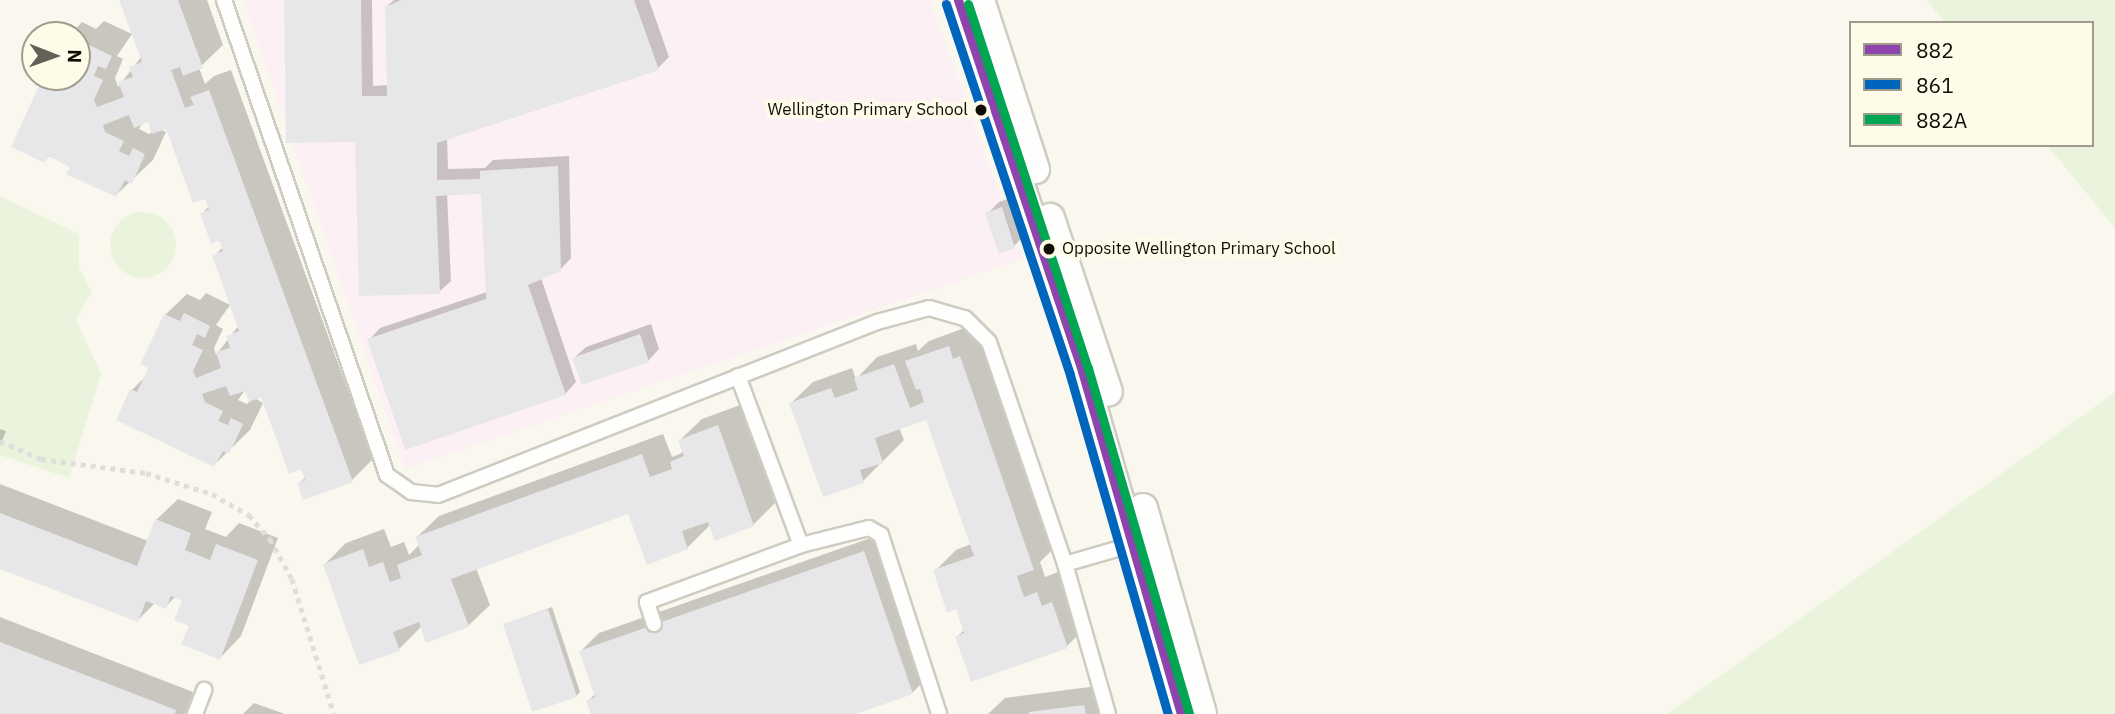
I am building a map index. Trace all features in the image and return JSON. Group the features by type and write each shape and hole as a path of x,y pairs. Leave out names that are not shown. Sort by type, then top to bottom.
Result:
{"street":[{"path":"958,0 1159,598 1202,714"},
{"path":"980,0 1100,364 1142,542"},
{"path":"1159,598 1181,714"}],"lane":[{"path":"224,0 387,475 411,492 438,495 877,322 929,308 965,318 989,342 1065,564 1108,714"},
{"path":"738,376 801,545"},
{"path":"654,624 647,601 801,545 855,529 869,528 881,535 939,714"},
{"path":"1065,564 1142,542"},
{"path":"195,714 204,690"}],"path":[{"path":"0,441 41,459 146,473 212,494 249,515 270,538 292,579 334,714"}],"shaded area":[{"name":"Wellington Primary School","path":"243,0 930,0 1023,259 405,469"}],"green space":[{"path":"1927,0 2115,0 2115,228 2049,147 2094,147 2094,21 1943,21"},
{"path":"0,196 79,234 79,268 92,292 76,320 101,374 69,478 0,455"},
{"path":"136,212 150,212 162,217 171,226 176,245 174,258 167,269 150,278 136,278 124,273 115,264 110,252 110,238 115,226 124,217"},
{"path":"2115,392 2115,714 1667,714"}],"building":[{"path":"119,0 178,0 203,68 183,76 180,67 171,70 185,108 194,105 190,97 209,90 353,482 303,500 297,483 305,480 301,469 289,474 261,397 249,402 245,391 230,396 226,386 202,394 205,402 223,411 218,421 228,425 231,418 243,424 229,454 223,451 214,467 116,420 130,389 137,392 148,368 140,364 164,314 180,321 184,313 210,326 205,338 197,334 192,345 203,350 193,371 196,378 221,368 216,352 230,348 226,336 239,331 212,255 223,251 219,240 211,244 200,213 209,210 205,199 193,203 166,129 152,134 148,122 134,128 129,115 103,125 105,132 124,141 119,151 129,156 133,148 145,154 132,184 125,180 116,197 66,174 70,167 48,156 45,163 11,147 37,91 91,91 91,46 112,56 106,69 98,66 94,76 103,80 94,100 97,107 124,97 118,82 133,77 129,67 142,62"},
{"path":"284,0 361,0 362,96 387,96 385,7 401,0 634,0 659,70 437,143 437,180 480,179 480,171 558,166 561,271 528,285 566,395 405,450 367,339 486,299 481,194 436,196 440,294 359,296 355,142 286,143"},
{"path":"1002,207 1015,248 999,254 985,213"},
{"path":"640,334 649,362 582,385 572,358"},
{"path":"949,346 953,359 960,356 1034,570 1017,576 1024,597 1037,592 1042,606 1052,602 1068,648 971,682 955,637 964,633 956,609 947,613 933,570 974,556 926,420 875,438 883,463 860,470 864,483 823,497 789,403 831,388 835,398 858,390 854,378 894,364 910,408 924,402 920,389 916,390 905,361"},
{"path":"718,425 754,526 715,541 708,522 682,531 688,549 647,565 628,514 451,579 469,627 426,643 419,622 393,632 400,651 359,665 323,564 363,549 369,567 383,562 390,582 401,578 397,565 422,555 415,537 642,454 650,477 672,469 670,462 684,456 678,440"},
{"path":"0,513 137,566 155,519 191,533 185,550 210,560 216,544 258,560 220,660 181,644 189,626 174,620 182,601 171,596 166,609 146,601 138,622 0,569"},
{"path":"864,551 913,694 856,714 591,714 586,701 595,697 579,651"},
{"path":"548,609 577,697 532,712 503,624"},
{"path":"0,642 176,710 175,714 0,714"},
{"path":"1084,705 1086,714 1029,714 1029,712"}],"transit line":[{"name":"882","path":"958,0 1082,371 1181,714"},
{"name":"861","path":"946,4 1070,375 1168,714"},
{"name":"882A","path":"968,4 1088,368 1189,714"}],"place":[{"name":"Wellington Primary School","path":"981,110"},
{"name":"Opposite Wellington Primary School","path":"1049,249"}]}
